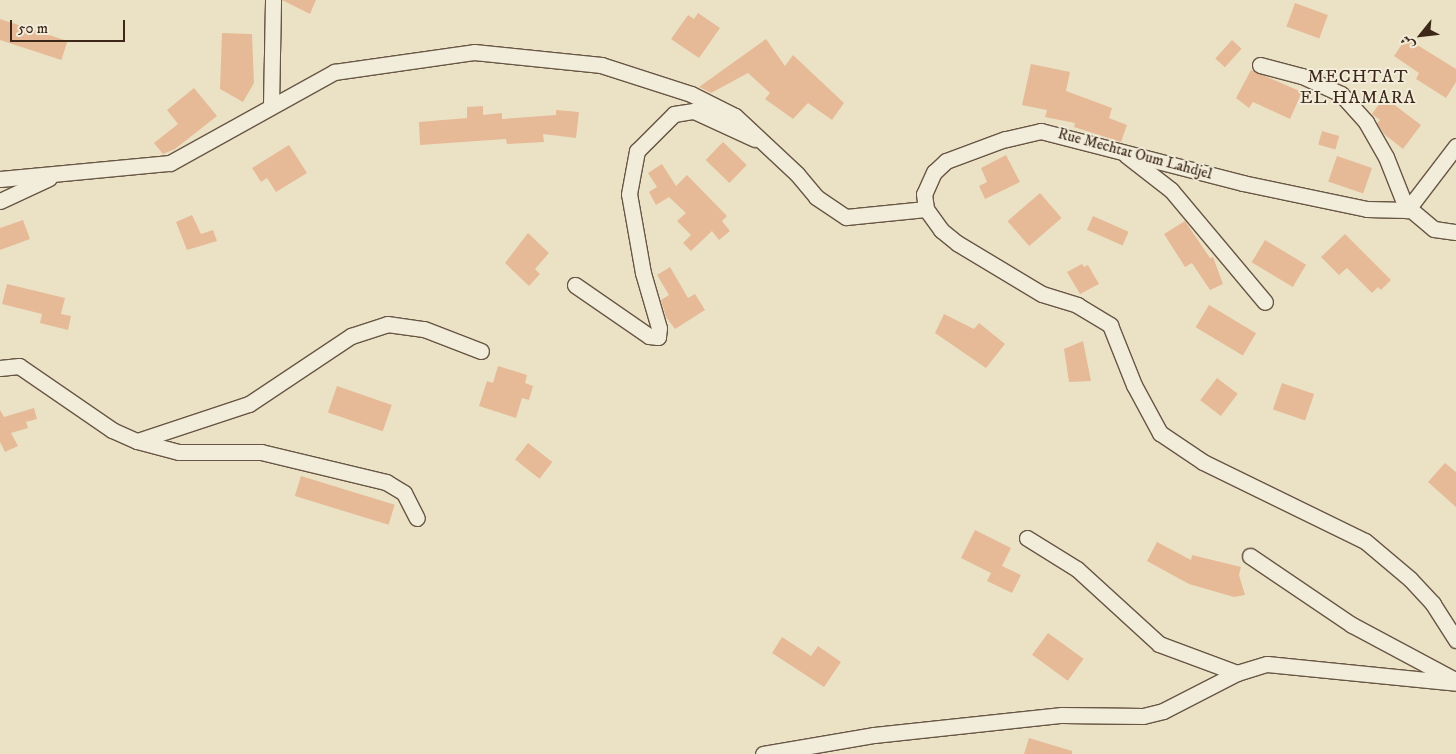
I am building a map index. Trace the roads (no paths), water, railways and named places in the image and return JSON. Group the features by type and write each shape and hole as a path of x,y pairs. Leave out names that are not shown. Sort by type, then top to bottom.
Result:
{"street":[{"path":"271,106 273,0"},
{"path":"0,179 170,163 334,72 393,61 474,52 601,65 691,94 735,116 773,150 816,197 846,217 926,209 941,230 957,242 1042,294 1077,305 1105,320 1117,335 1134,385 1160,433 1203,462 1365,541 1410,578 1433,604 1456,640"},
{"path":"1260,65 1302,76 1342,94 1370,129 1409,210 1434,229 1456,232"},
{"path":"575,285 650,336 658,337 660,328 643,272 629,194 637,151 674,114 694,111 773,150"},
{"name":"Rue Mechtat Oum Lahdjel","path":"926,209 928,180 946,161 1013,137 1041,131 1061,134 1121,151 1367,209 1409,210"},
{"path":"1409,210 1456,146"},
{"path":"1121,151 1171,190 1265,302"},
{"path":"0,201 58,174"},
{"path":"137,441 249,404 351,336 387,324 424,330 481,351"},
{"path":"0,368 19,366 112,430 137,441 179,452 261,452 386,482 404,493 417,518"},
{"path":"1027,538 1077,570 1159,644 1236,672"},
{"path":"1250,556 1352,625 1456,682"},
{"path":"763,754 874,735 1062,715 1143,716 1163,711 1236,672 1267,664 1456,682"}],"district":[{"name":"MECHTAT EL HAMARA","path":"1358,88"}]}
